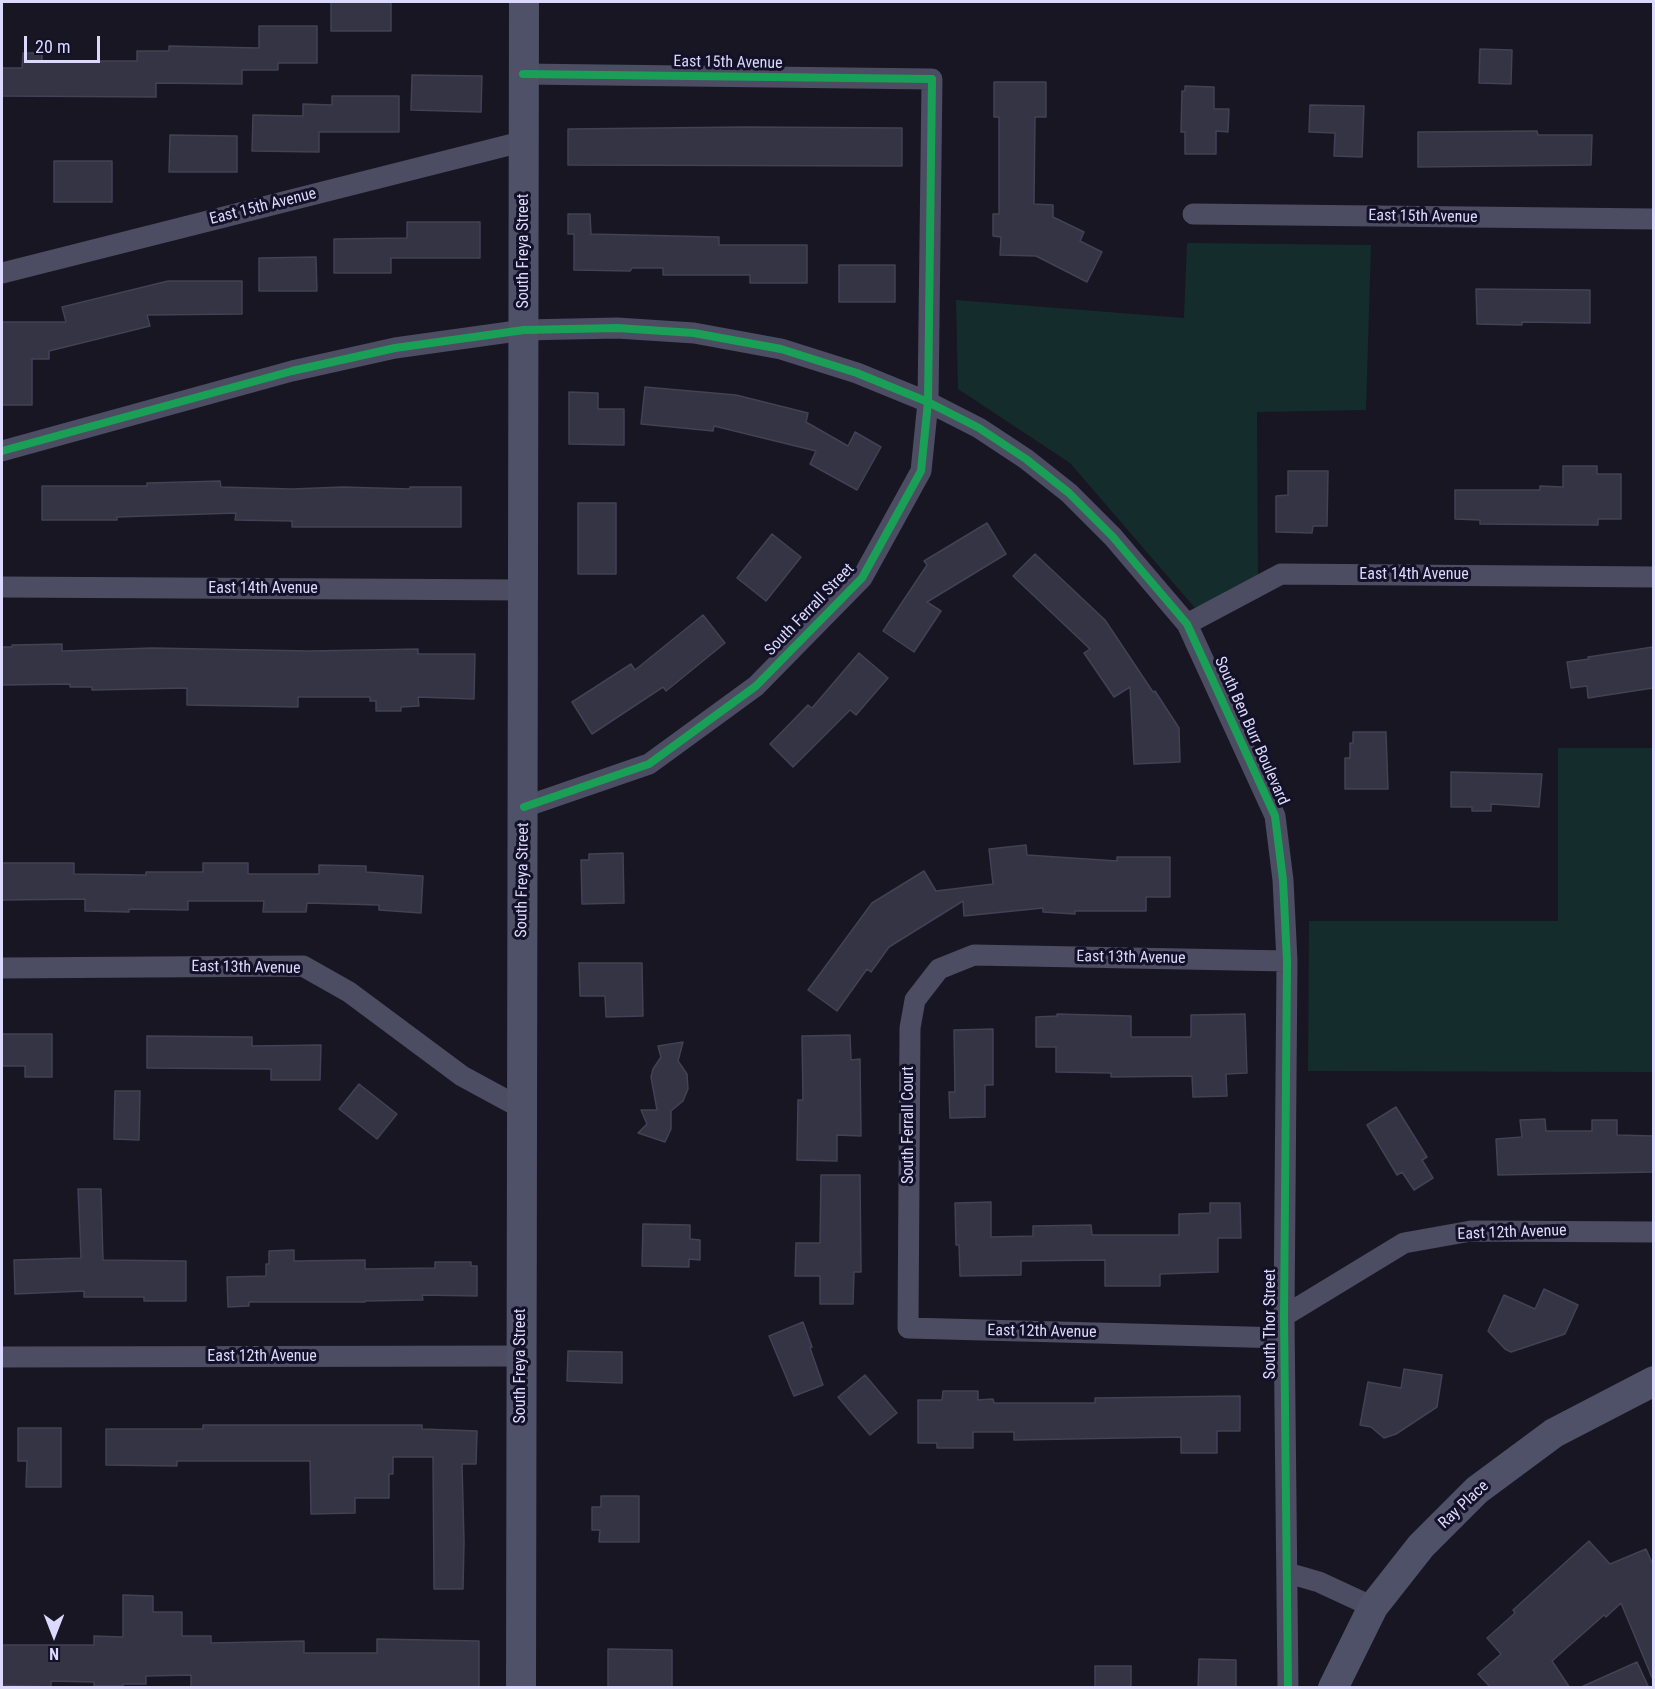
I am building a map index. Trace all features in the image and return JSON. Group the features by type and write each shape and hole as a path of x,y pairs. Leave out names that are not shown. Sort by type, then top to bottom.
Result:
{"main road":[{"name":"South Freya Street","path":"521,1688 524,2"},
{"name":"Ray Place","path":"1333,1688 1373,1607 1420,1546 1477,1490 1554,1434 1653,1382"}],"street":[{"name":"East 15th Avenue","path":"523,74 932,79"},
{"name":"South Ferrall Street","path":"524,807 649,764 756,686 862,578 921,471 928,402 932,79"},
{"name":"East 15th Avenue","path":"2,273 525,141"},
{"name":"East 15th Avenue","path":"1193,214 1653,219"},
{"name":"South Ben Burr Boulevard","path":"2,451 292,371 394,348 524,330 617,328 694,333 781,349 857,373 928,402 979,428 1026,459 1069,493 1113,537 1188,624 1275,816 1283,880 1287,961"},
{"name":"East 14th Avenue","path":"1188,624 1281,574 1653,577"},
{"name":"East 14th Avenue","path":"2,588 524,590"},
{"name":"East 13th Avenue","path":"974,955 1287,961"},
{"name":"South Ferrall Court","path":"908,1328 910,1028 915,1000 939,969 974,955"},
{"name":"South Thor Street","path":"1287,961 1284,1338 1288,1688"},
{"name":"East 13th Avenue","path":"2,968 303,966 349,992 462,1076 521,1108"},
{"name":"East 12th Avenue","path":"1284,1316 1404,1243 1471,1231 1653,1232"},
{"name":"East 12th Avenue","path":"908,1328 1284,1338"},
{"name":"East 12th Avenue","path":"2,1357 522,1356"},
{"path":"1288,1573 1319,1582 1373,1607"}],"green space":[{"path":"1187,243 1371,245 1366,410 1257,412 1258,578 1195,608 1070,463 958,389 956,300 1184,318"},
{"path":"1558,748 1653,748 1653,1072 1308,1071 1309,921 1558,921"}],"building":[{"path":"331,2 391,2 391,31 331,31"},
{"path":"259,26 317,26 317,63 278,63 278,70 242,70 242,84 156,83 156,97 2,96 2,68 22,68 23,53 42,53 42,61 137,61 137,51 169,51 169,46 259,48"},
{"path":"1480,49 1512,50 1511,84 1479,83"},
{"path":"412,75 482,76 481,112 411,110"},
{"path":"994,82 1046,82 1046,117 1035,117 1034,204 1053,205 1053,217 1084,232 1080,241 1102,252 1087,282 1036,256 1000,255 1001,237 993,236 993,214 999,214 999,117 994,117"},
{"path":"1185,86 1214,87 1214,109 1229,109 1228,132 1216,131 1216,154 1185,154 1185,132 1181,132 1182,91 1185,91"},
{"path":"332,96 399,96 399,132 319,132 319,152 252,151 253,115 303,116 303,104 332,105"},
{"path":"1310,105 1364,106 1362,157 1334,156 1335,133 1309,132"},
{"path":"902,128 902,166 568,165 568,129"},
{"path":"1537,131 1538,135 1592,135 1591,165 1418,167 1418,132"},
{"path":"170,135 237,136 237,172 169,172"},
{"path":"54,161 112,161 112,202 54,202"},
{"path":"568,214 590,214 591,234 719,237 719,245 807,245 807,283 750,283 750,275 663,275 663,268 632,268 630,271 574,270 574,234 568,234"},
{"path":"407,222 480,222 480,258 391,258 391,273 334,273 334,239 407,238"},
{"path":"316,257 317,291 259,291 259,258"},
{"path":"839,265 895,265 895,302 839,302"},
{"path":"168,281 242,281 242,314 147,315 150,326 49,351 49,359 32,359 32,405 2,405 2,322 66,322 62,307"},
{"path":"1476,289 1590,290 1590,323 1477,324"},
{"path":"645,387 736,395 808,413 806,422 848,446 855,432 881,447 857,490 810,464 816,451 714,426 713,431 641,424"},
{"path":"569,392 598,393 598,409 624,409 624,445 569,444"},
{"path":"1563,466 1597,466 1597,474 1621,474 1621,519 1598,519 1598,525 1480,524 1480,520 1455,519 1455,490 1540,490 1540,486 1563,487"},
{"path":"1288,471 1328,471 1327,526 1313,526 1312,533 1276,532 1276,496 1288,495"},
{"path":"220,481 221,487 292,489 461,487 461,527 292,527 292,521 235,520 236,513 117,517 117,520 42,520 42,486 147,486 147,483"},
{"path":"578,503 616,503 616,574 578,574"},
{"path":"987,523 1006,554 927,602 941,611 914,652 883,631 927,565 924,561"},
{"path":"772,534 801,557 766,601 737,578"},
{"path":"1035,554 1105,620 1153,692 1155,691 1179,728 1180,762 1134,764 1130,687 1114,697 1084,653 1090,649 1013,576"},
{"path":"703,615 725,643 666,691 663,687 592,734 572,702 631,664 635,670"},
{"path":"62,644 62,651 152,648 310,651 418,649 418,654 475,654 474,699 418,697 419,706 401,707 401,711 376,711 376,701 370,701 370,697 298,697 298,707 187,705 187,688 92,690 92,687 70,687 70,684 2,685 2,647"},
{"path":"1653,647 1653,688 1588,698 1587,686 1571,688 1567,662"},
{"path":"859,653 888,678 856,715 850,710 793,767 770,744 808,705 812,708"},
{"path":"1353,732 1386,732 1388,789 1345,789 1345,758 1350,758"},
{"path":"1451,772 1542,774 1539,807 1491,804 1491,811 1472,811 1472,807 1451,807"},
{"path":"1026,845 1027,855 1117,861 1117,857 1170,857 1170,897 1146,897 1146,911 1075,911 1075,914 1043,912 1043,908 964,916 963,901 889,947 871,972 867,969 837,1011 808,990 872,903 924,871 936,891 993,884 989,849"},
{"path":"623,853 624,903 582,904 581,860 589,860 589,854"},
{"path":"2,863 74,863 74,874 146,875 146,872 203,872 203,863 248,863 248,874 319,874 319,865 366,866 366,872 423,876 421,913 379,910 379,905 307,903 306,912 263,912 264,901 188,901 188,910 85,911 85,899 2,900"},
{"path":"579,963 642,963 643,1016 606,1017 605,996 580,996"},
{"path":"1057,1014 1131,1016 1131,1037 1191,1037 1191,1015 1245,1014 1247,1073 1226,1074 1227,1096 1193,1097 1192,1076 1111,1077 1111,1073 1056,1072 1056,1047 1036,1047 1036,1017 1057,1016"},
{"path":"993,1029 993,1085 985,1085 985,1117 950,1118 949,1092 955,1092 954,1030"},
{"path":"2,1034 52,1034 52,1077 25,1077 25,1066 2,1066"},
{"path":"850,1035 851,1060 860,1059 861,1136 837,1135 837,1161 797,1160 798,1100 803,1100 802,1036"},
{"path":"147,1036 252,1037 252,1046 321,1045 320,1080 271,1080 271,1069 147,1068"},
{"path":"683,1042 678,1061 687,1074 688,1089 683,1101 671,1111 671,1129 665,1142 638,1133 647,1124 641,1110 657,1110 651,1077 661,1057 658,1046"},
{"path":"359,1084 397,1114 377,1139 339,1109"},
{"path":"115,1091 140,1091 139,1140 114,1139"},
{"path":"1396,1107 1427,1157 1422,1160 1433,1178 1414,1190 1402,1172 1397,1175 1367,1125"},
{"path":"1545,1119 1546,1131 1592,1131 1592,1120 1617,1120 1617,1135 1653,1136 1653,1172 1498,1175 1496,1139 1522,1137 1520,1120"},
{"path":"821,1175 860,1175 861,1272 854,1272 853,1304 820,1304 820,1276 795,1276 796,1243 820,1243"},
{"path":"78,1189 101,1189 103,1260 186,1261 186,1301 144,1301 144,1297 84,1297 84,1291 15,1294 14,1260 81,1258"},
{"path":"991,1202 991,1237 1033,1236 1033,1226 1091,1225 1092,1235 1179,1235 1179,1214 1210,1213 1210,1203 1240,1203 1241,1238 1218,1238 1218,1272 1160,1274 1160,1286 1105,1286 1105,1260 1021,1261 1021,1275 960,1276 959,1245 956,1245 955,1203"},
{"path":"643,1224 690,1225 690,1239 700,1240 700,1260 689,1259 689,1267 642,1266"},
{"path":"294,1250 294,1261 365,1260 365,1269 435,1268 435,1262 471,1262 471,1266 477,1266 477,1296 422,1295 423,1300 365,1302 249,1302 249,1306 228,1307 227,1277 266,1276 269,1251"},
{"path":"1544,1289 1578,1305 1565,1334 1511,1352 1505,1349 1488,1331 1504,1295 1535,1309"},
{"path":"803,1322 823,1385 794,1396 769,1336"},
{"path":"568,1351 622,1352 622,1383 567,1381"},
{"path":"1404,1369 1442,1375 1437,1407 1396,1434 1384,1438 1371,1427 1360,1425 1368,1382 1401,1388"},
{"path":"865,1375 897,1413 870,1435 838,1397"},
{"path":"943,1391 978,1391 978,1400 993,1399 994,1403 1095,1403 1095,1398 1240,1396 1240,1431 1217,1431 1217,1453 1181,1453 1181,1437 1014,1440 1014,1432 973,1432 973,1448 937,1448 937,1443 918,1443 918,1400 942,1400"},
{"path":"203,1425 422,1425 422,1429 477,1431 476,1464 462,1464 463,1589 434,1589 433,1457 393,1457 393,1474 389,1474 389,1498 355,1498 355,1513 311,1514 310,1461 177,1461 177,1466 106,1465 106,1429 203,1429"},
{"path":"18,1428 61,1428 61,1487 26,1487 27,1461 18,1461"},
{"path":"601,1496 639,1496 639,1542 599,1542 600,1530 592,1530 592,1507 601,1507"},
{"path":"1589,1541 1610,1564 1646,1549 1653,1565 1653,1680 1621,1603 1552,1661 1570,1688 1491,1688 1478,1674 1501,1654 1487,1638 1515,1613 1513,1610"},
{"path":"123,1595 153,1596 153,1612 182,1612 182,1636 211,1636 211,1643 304,1641 304,1653 377,1653 377,1639 479,1641 479,1687 191,1688 191,1675 146,1676 146,1684 123,1684 123,1686 94,1686 94,1682 51,1681 51,1687 2,1685 2,1645 94,1645 94,1636 123,1637"},
{"path":"608,1649 672,1650 672,1688 608,1688"},
{"path":"1199,1659 1236,1660 1236,1688 1198,1688"},
{"path":"1637,1662 1649,1688 1579,1688"},
{"path":"1095,1666 1131,1666 1131,1688 1095,1688"}],"cycle path":[{"path":"523,74 932,79 928,402 921,471 862,578 756,686 649,764 524,807"},
{"path":"2,451 292,371 395,348 524,330 617,328 694,333 781,349 857,373 928,402 979,428 1026,459 1069,493 1113,537 1187,624 1275,816 1283,880 1287,961 1284,1316 1288,1688"}]}
